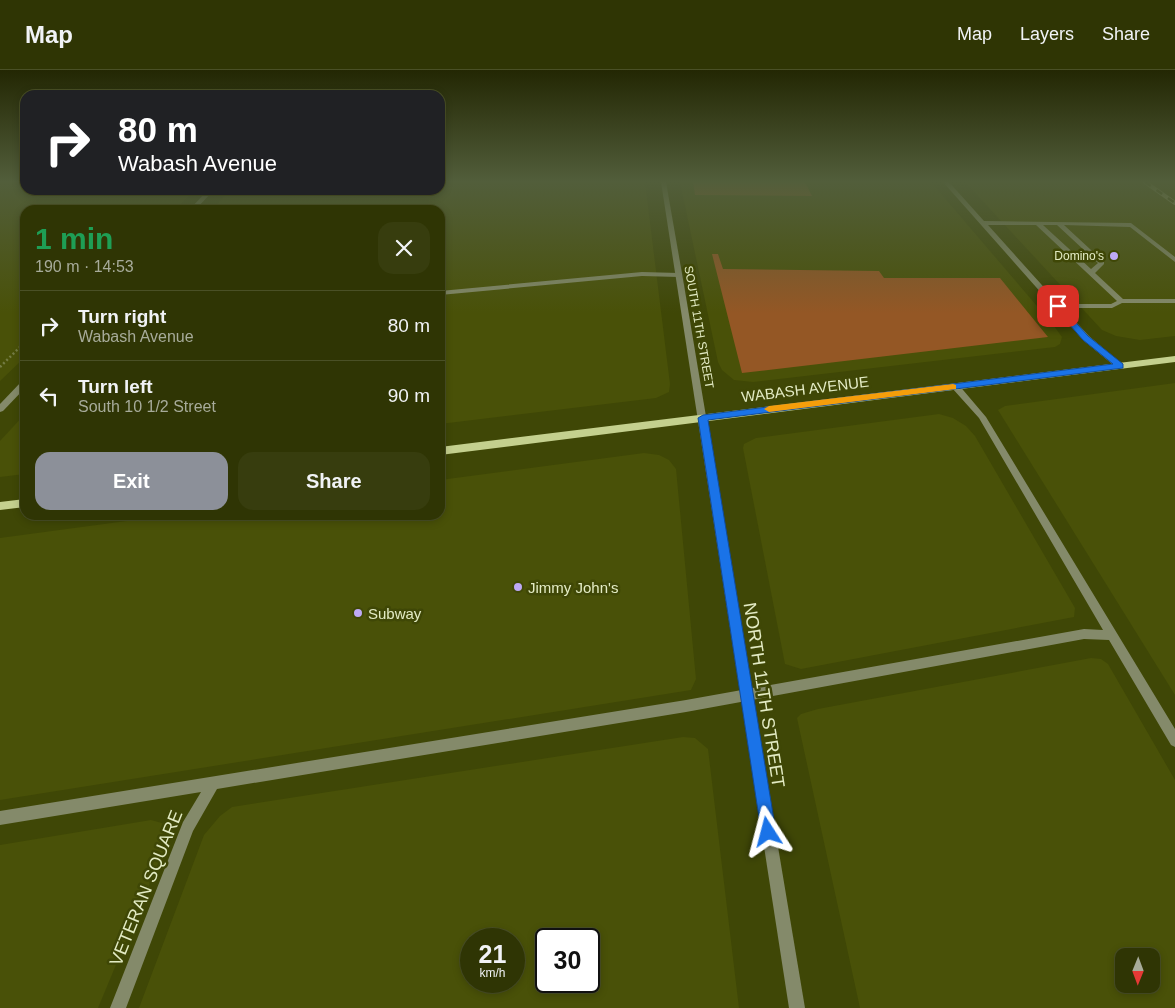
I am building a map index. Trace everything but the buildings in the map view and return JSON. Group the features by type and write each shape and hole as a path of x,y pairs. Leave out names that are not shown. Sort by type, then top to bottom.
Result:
{"main road":[{"name":"WABASH AVENUE","path":"445,450 1175,359"},
{"path":"0,506 20,504"}],"street":[{"name":"SOUTH 11TH STREET","path":"671,226 703,418"},
{"path":"986,226 1086,338 1120,366"},
{"path":"1040,226 1121,301"},
{"path":"1061,226 1102,263 1091,273"},
{"path":"1132,226 1175,260"},
{"path":"445,293 642,274 679,275"},
{"path":"1058,306 1112,306 1121,301 1175,301"},
{"path":"955,386 982,418 1175,741"},
{"path":"0,409 20,388"},
{"name":"NORTH 11TH STREET","path":"703,418 745,694 797,1008"},
{"path":"0,818 686,706 745,694 809,686 1084,634 1112,635"},
{"name":"VETERAN SQUARE","path":"118,1008 188,827 213,783"}],"path":[{"path":"0,367 20,347"}],"shaded area":[{"path":"0,226 20,226 20,362 0,381"},
{"path":"445,226 650,226 670,384 669,392 656,398 445,423"},
{"path":"689,226 968,226 1062,337 1060,344 1055,347 753,382 734,380 722,370 718,362"},
{"path":"1006,226 1175,226 1175,336 1140,340 1116,336 1102,330"},
{"path":"712,254 718,254 723,269 879,271 884,278 1000,278 1048,337 742,373"},
{"path":"1175,383 1175,695 998,410 1005,406"},
{"path":"939,414 953,418 966,426 975,436 1075,608 1074,617 801,669 785,664 743,448 744,444 756,438"},
{"path":"20,419 20,475 0,477 0,441"},
{"path":"644,453 659,455 669,460 676,469 696,679 691,690 0,800 0,538 134,520 445,520 445,479"},
{"path":"1091,658 1101,659 1108,664 1175,780 1175,1008 860,1008 797,718 801,714 818,709"},
{"path":"683,737 695,738 708,749 739,1008 139,1008 204,835 220,816 232,807"},
{"path":"151,820 169,825 170,835 98,1008 0,1008 0,845"}],"slow traffic":[{"path":"769,409 953,387"}],"place":[{"name":"Domino's","path":"1114,256"},
{"name":"Jimmy John's","path":"518,587"},
{"name":"Subway","path":"358,613"}],"route":[{"path":"768,832 703,418 1120,366 1086,338 1058,306"}]}
